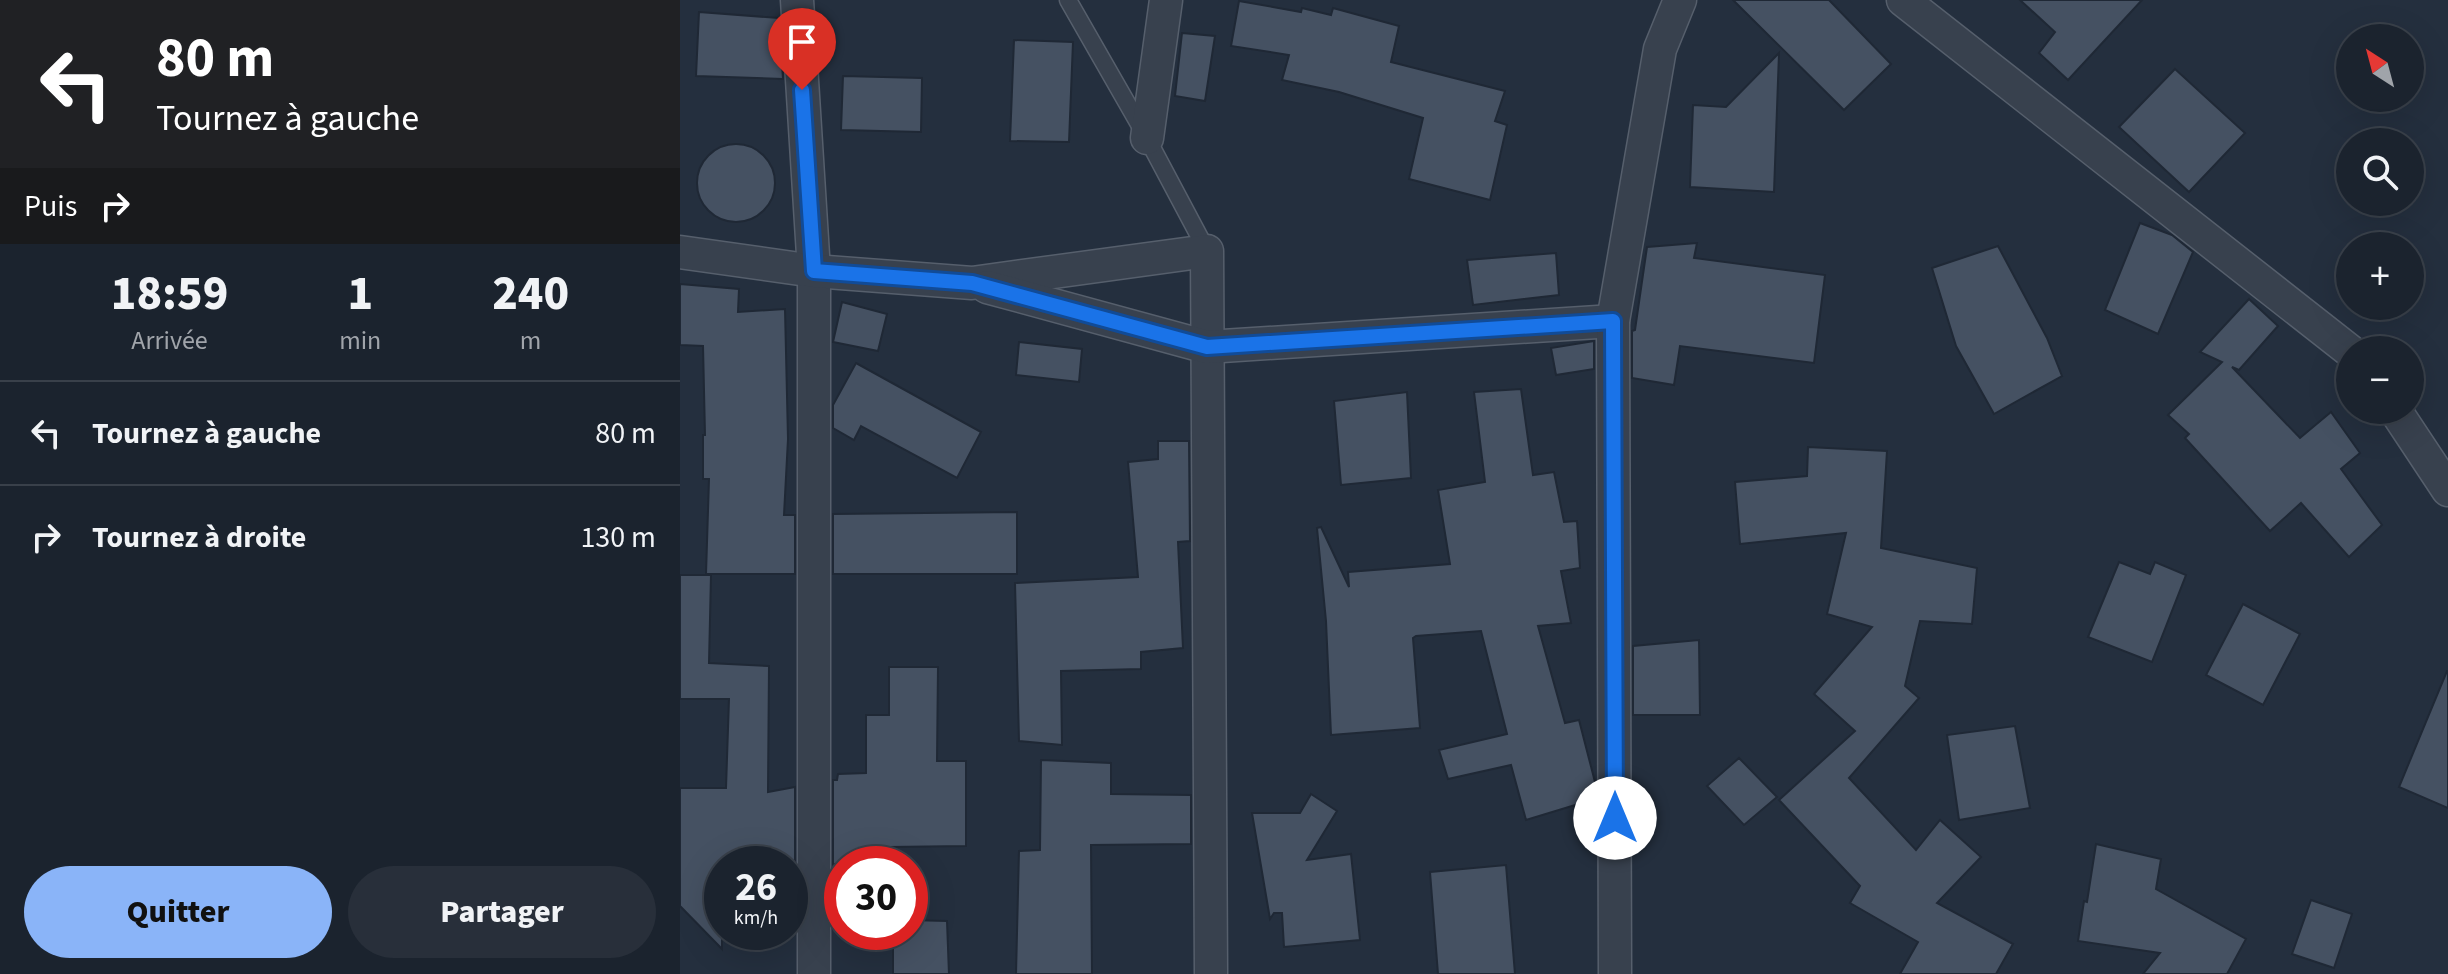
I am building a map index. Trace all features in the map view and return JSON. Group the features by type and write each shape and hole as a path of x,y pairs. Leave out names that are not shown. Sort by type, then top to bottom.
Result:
{"street":[{"path":"797,0 814,271 814,974"},
{"path":"1147,138 1166,0"},
{"path":"1615,974 1613,321 1660,49 1680,0"},
{"path":"1903,0 2336,340"},
{"path":"972,283 1207,251 1211,974"},
{"path":"680,252 814,271 972,283 1207,347 1613,321"},
{"path":"2404,424 2448,490"}],"lane":[{"path":"1068,0 1207,251"}],"building":[{"path":"1733,0 1829,0 1891,64 1844,110"},
{"path":"2020,0 2142,0 2068,80 2039,53 2055,32"},
{"path":"1239,1 1301,12 1302,8 1331,15 1333,8 1399,26 1391,62 1505,91 1495,121 1507,125 1490,200 1409,179 1423,118 1339,92 1282,80 1289,55 1231,46"},
{"path":"699,12 779,18 783,79 696,76"},
{"path":"1182,33 1215,36 1205,101 1175,96"},
{"path":"1014,40 1073,42 1069,142 1010,141"},
{"path":"1779,53 1774,192 1690,187 1693,105 1726,107"},
{"path":"2175,69 2245,133 2189,192 2119,127"},
{"path":"843,76 922,78 921,132 841,130"},
{"path":"736,144 751,147 763,156 772,168 775,183 772,198 763,210 751,219 736,222 721,219 709,210 700,198 697,183 700,168 709,156 721,147"},
{"path":"2140,223 2172,235 2193,252 2158,334 2105,310"},
{"path":"1697,243 1694,258 1825,275 1814,363 1680,346 1674,385 1632,378 1632,331 1635,330 1647,247"},
{"path":"1998,246 2047,338 2062,376 1994,414 1956,346 1932,268"},
{"path":"1556,253 1559,295 1473,305 1467,260"},
{"path":"680,284 739,289 738,312 785,309 788,439 784,515 795,515 795,574 706,574 709,479 703,479 703,346 680,345"},
{"path":"2249,299 2278,326 2239,370 2232,367 2300,438 2331,412 2336,424 2339,424 2360,453 2341,469 2382,525 2349,557 2301,503 2270,531 2185,438 2189,434 2168,415 2222,362 2200,352"},
{"path":"842,302 887,314 878,351 833,342"},
{"path":"1594,341 1594,369 1556,375 1551,348"},
{"path":"1019,342 1082,349 1079,382 1016,375"},
{"path":"856,363 981,432 957,478 861,426 854,440 833,428 833,405"},
{"path":"1521,389 1533,475 1554,472 1564,522 1577,521 1580,568 1561,571 1571,623 1538,626 1565,723 1579,720 1595,782 1595,799 1526,820 1511,765 1448,779 1439,750 1507,734 1481,631 1413,638 1420,728 1331,735 1326,621 1317,528 1321,527 1349,587 1348,572 1450,564 1438,490 1485,482 1474,392"},
{"path":"1407,392 1411,478 1341,485 1334,401"},
{"path":"1158,441 1189,441 1190,541 1178,542 1183,648 1141,652 1141,669 1061,671 1062,745 1019,741 1015,583 1138,577 1128,462 1158,459"},
{"path":"1808,447 1887,451 1881,548 1977,568 1972,624 1920,621 1905,686 1919,698 1849,778 1916,850 1940,820 1981,857 1937,903 2013,944 1996,974 1900,974 1918,942 1850,903 1860,886 1779,800 1855,731 1814,694 1872,627 1827,614 1846,533 1740,544 1735,482 1807,476"},
{"path":"1017,512 1017,574 833,574 833,514"},
{"path":"2119,562 2150,574 2155,562 2186,575 2152,662 2088,637"},
{"path":"680,575 711,575 709,663 769,666 768,792 795,787 795,846 704,846 704,931 680,906 680,788 726,788 729,699 680,699"},
{"path":"2243,604 2300,634 2263,705 2206,675"},
{"path":"1699,640 1700,715 1633,715 1633,646"},
{"path":"889,667 938,667 937,761 966,761 966,846 833,846 833,780 837,780 838,774 866,773 866,715 889,715"},
{"path":"2448,671 2448,808 2399,787"},
{"path":"2015,726 2030,808 1959,820 1947,735"},
{"path":"1739,758 1777,797 1744,825 1707,786"},
{"path":"1041,760 1111,763 1111,794 1191,795 1191,844 1091,845 1092,974 1016,974 1019,851 1040,850"},
{"path":"1311,794 1337,811 1307,860 1351,854 1360,940 1284,947 1282,913 1274,913 1270,919 1252,813 1300,813"},
{"path":"2096,844 2161,859 2156,889 2246,939 2227,974 2143,974 2160,953 2078,941"},
{"path":"1506,865 1515,974 1438,974 1430,872"},
{"path":"2311,900 2352,914 2334,968 2292,954"},
{"path":"928,920 947,921 949,974 893,974 893,950 928,950"}],"route":[{"path":"802,90 814,271 972,283 1207,347 1613,321 1615,818"}]}
